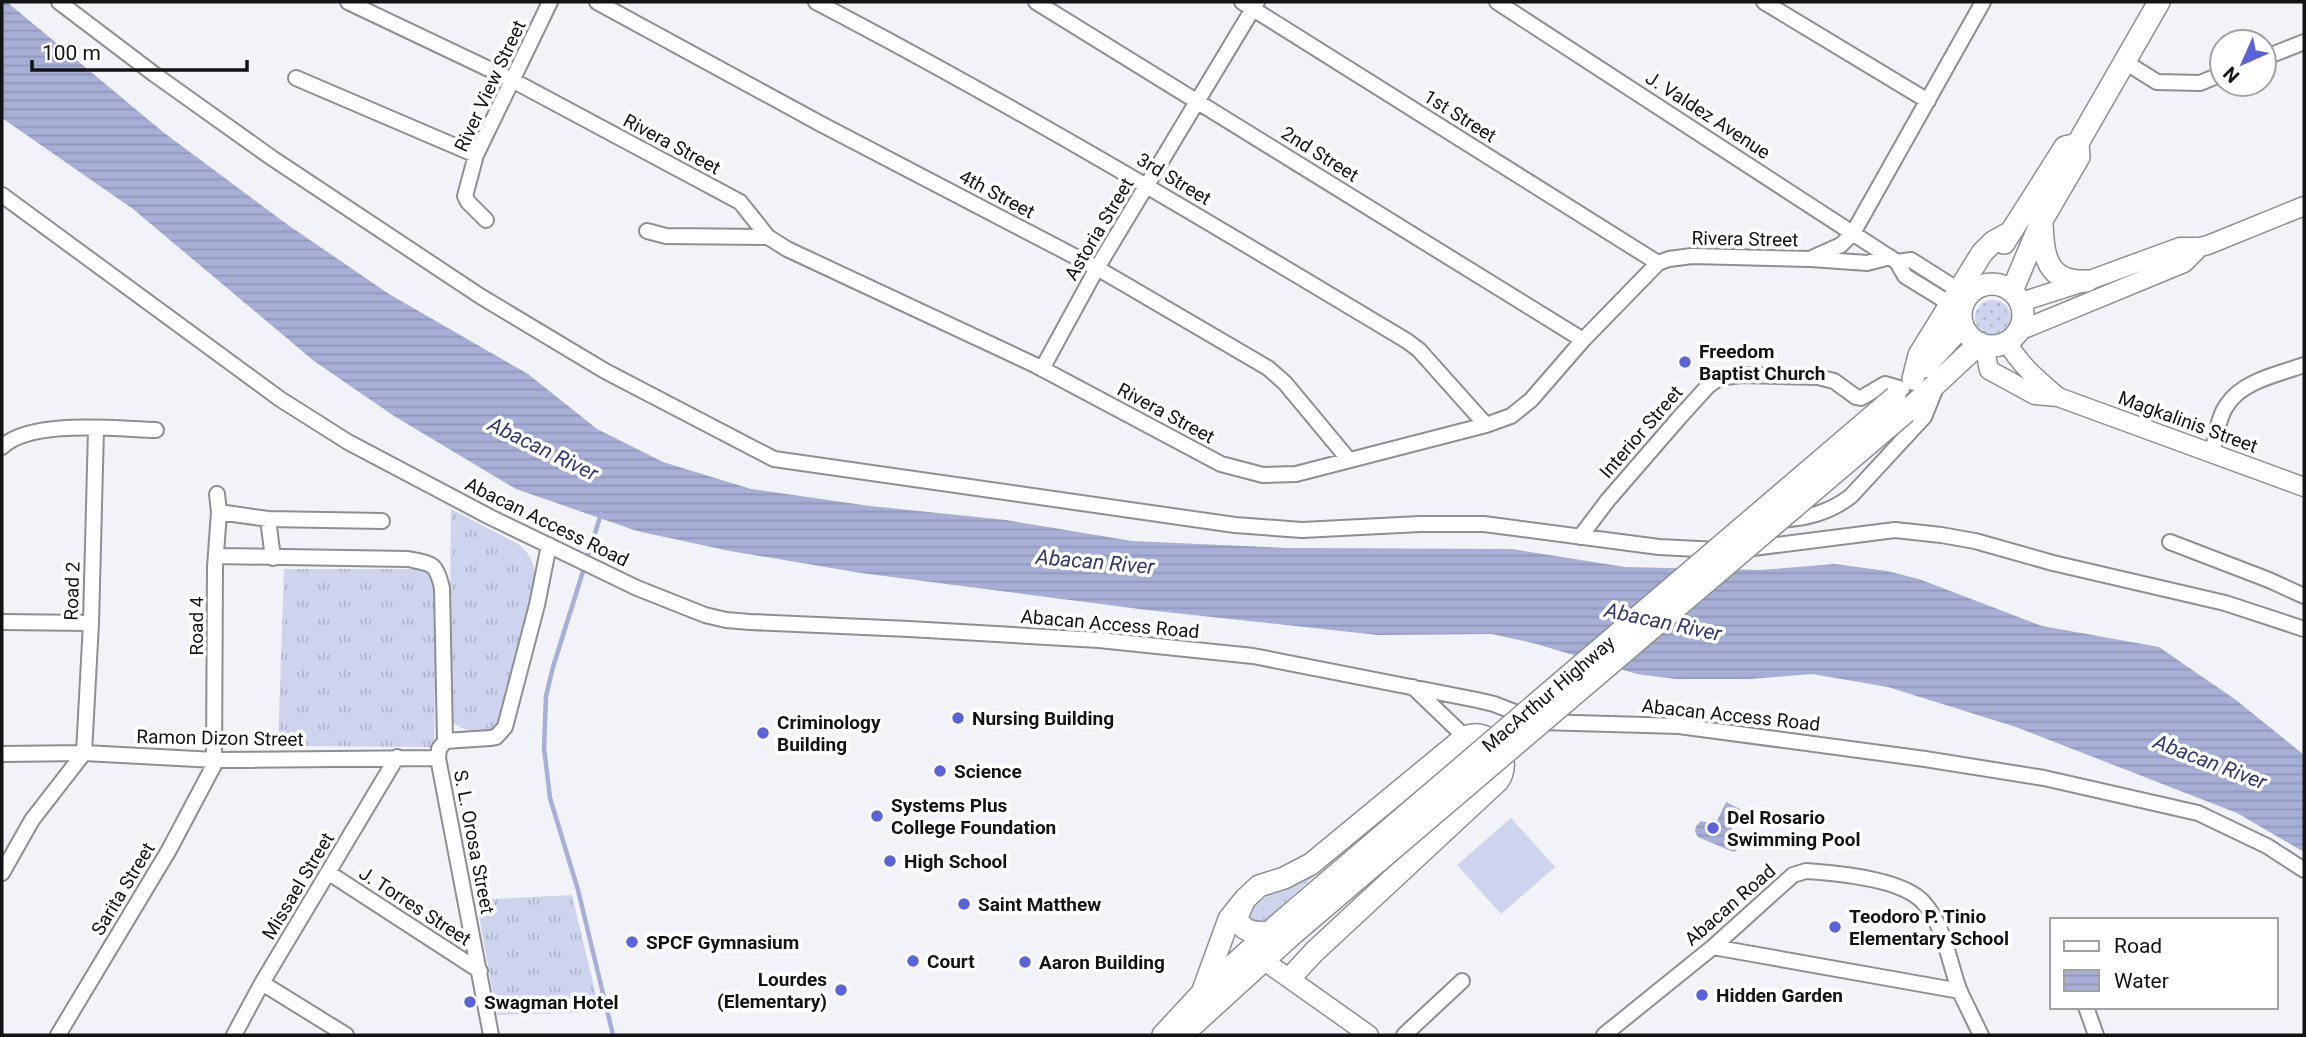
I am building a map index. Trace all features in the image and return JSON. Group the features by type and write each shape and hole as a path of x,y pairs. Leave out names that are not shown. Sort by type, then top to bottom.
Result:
{"highway":[{"path":"1963,295 1970,293 1962,308 1963,325 1967,333 1982,344 1992,346 2013,337 2023,317 2016,297 2042,222 2079,157 2078,144 2159,2"},
{"path":"1904,394 1919,355 2011,232 2065,147 2078,144"},
{"path":"2042,222 2043,249 2053,270 2067,279 2087,281"},
{"path":"1963,295 1995,284 2016,297"},
{"name":"MacArthur Highway","path":"1163,1035 1202,993 1282,929 1904,394 1963,325"},
{"name":"MacArthur Highway","path":"1904,394 1936,385 1982,344"},
{"path":"1202,993 1229,919 1259,886 1284,878 1311,864 1465,737 1484,735 1498,748 1504,762 1502,775 1492,788 1291,977"},
{"path":"1245,899 1237,917 1241,926 1251,932 1282,929"},
{"name":"MacArthur Highway","path":"1182,1035 1263,960 1282,929"},
{"path":"1263,960 1285,962 1314,953"}],"main road":[{"path":"2016,297 2087,281 2180,247 2200,247 2304,205"},
{"path":"2013,337 2184,263 2200,247"},
{"name":"Magkalinis Street","path":"2013,337 2016,358 2058,397"},
{"name":"Magkalinis Street","path":"1982,344 1989,370 2035,395 2058,397 2304,487"},
{"path":"1263,960 1291,977 1369,1035"}],"street":[{"path":"59,2 153,74 272,158 480,296 605,371 774,459 1235,525 1302,530 1463,524 1500,526 1696,550 1763,548 1895,530 1941,535 2225,603 2304,629"},
{"name":"Rivera Street","path":"348,2 512,80 740,202 768,237 787,249 1042,369 1222,464 1254,474 1296,474 1486,425 1511,416 1531,400 1583,340 1658,263 1668,259 1692,256 1867,263 1893,260"},
{"name":"River View Street","path":"486,220 465,197 477,155 550,2"},
{"name":"4th Street","path":"597,2 821,124 1097,268 1277,374 1349,460"},
{"name":"3rd Street","path":"816,2 873,31 1147,185 1406,341 1419,350 1486,425"},
{"name":"2nd Street","path":"1036,2 1583,340"},
{"name":"J. Valdez Avenue","path":"1497,2 1893,260 1910,260 1963,295"},
{"path":"1764,2 1928,101"},
{"path":"1853,233 1983,2"},
{"name":"Astoria Street","path":"1042,369 1097,268 1198,100 1251,4"},
{"name":"1st Street","path":"1251,4 1658,263"},
{"path":"2278,52 2304,42"},
{"path":"2125,62 2157,82 2200,83 2208,80"},
{"path":"296,78 477,155"},
{"name":"Abacan Access Road","path":"2,195 307,418 490,517 637,588 692,611 726,621 909,629 1150,645 1253,656 1494,704 1528,719 1555,724 1628,723 1679,726 1925,759 2044,778 2198,813 2267,846 2304,870"},
{"path":"647,232 666,236 768,237"},
{"name":"Rivera Street","path":"1811,259 1841,245 1853,233"},
{"path":"2212,452 2225,407 2236,393 2252,384 2304,365"},
{"name":"Interior Street","path":"1580,537 1608,500 1679,418 1719,378 1741,375 1818,377 1834,381 1861,398 1885,384 1904,394"},
{"path":"1696,550 1769,523 1812,517 1841,504 1924,417 1936,385"},
{"path":"2,447 21,434 58,428 156,430"},
{"name":"Road 2","path":"83,753 91,623 96,429"},
{"name":"Road 4","path":"215,760 216,556 219,512 217,494"},
{"path":"219,512 268,519 382,522"},
{"path":"268,519 273,558"},
{"path":"1763,548 1762,532 1769,523"},
{"path":"2170,542 2304,596"},
{"path":"216,556 408,559 432,564 438,571 442,588 445,741 496,737 505,727 537,606 549,545"},
{"path":"2,622 91,623"},
{"path":"1413,687 1465,737"},
{"path":"1504,762 1555,724"},
{"name":"S. L. Orosa Street","path":"445,741 439,749 438,758 491,1035"},
{"path":"2,873 33,820 83,753"},
{"name":"Ramon Dizon Street","path":"2,754 83,753 215,760 438,758"},
{"name":"Missael Street","path":"234,1035 261,983 397,757"},
{"name":"Sarita Street","path":"58,1035 169,850 215,760"},
{"name":"Abacan Road","path":"1604,1035 1713,947 1793,875 1806,871 1889,883 1910,892 1923,902 1934,919 1960,991 1982,1035"},
{"name":"J. Torres Street","path":"329,873 480,971"},
{"path":"1713,947 1960,991"},
{"path":"1404,1035 1462,981"},
{"path":"261,983 346,1035"},
{"path":"2087,1009 2096,1035"}],"green space":[{"path":"1993,300 2006,305 2011,318 2006,331 1993,336 1980,331 1975,318 1980,305"},
{"path":"451,509 518,544 528,554 535,571 536,591 498,726 492,729 464,729 449,717"},
{"path":"284,569 421,569 433,575 436,589 434,747 278,746"},
{"path":"1511,818 1555,867 1501,914 1457,865"},
{"path":"1330,862 1259,926 1247,918 1249,909 1255,904 1320,864"},
{"path":"572,895 600,1012 497,1015 476,900"}],"water":[{"name":"Abacan River","path":"2,2 7,2 163,132 288,225 389,294 528,374 597,429 663,462 751,489 870,506 1006,520 1132,541 1287,548 1512,549 1625,567 1760,570 1835,564 1887,571 1919,579 2042,626 2159,647 2236,700 2304,755 2304,852 2237,813 2016,727 1888,687 1812,674 1749,679 1676,679 1637,674 1533,643 1492,634 1378,635 1147,610 861,573 730,551 637,531 516,489 394,416 314,361 133,209 2,118"},
{"name":"Del Rosario Swimming Pool","path":"1726,802 1740,809 1730,833 1739,843 1733,852 1698,837 1695,832 1701,821 1713,824 1717,821"}],"waterway":[{"path":"601,514 553,667 546,696 544,748 550,798 578,890 613,1035"}],"place":[{"name":"Freedom Baptist Church","path":"1685,362"},
{"name":"Nursing Building","path":"958,718"},
{"name":"Criminology Building","path":"763,733"},
{"name":"Science","path":"940,771"},
{"name":"Systems Plus College Foundation","path":"877,816"},
{"name":"Del Rosario Swimming Pool","path":"1713,828"},
{"name":"High School","path":"890,861"},
{"name":"Saint Matthew","path":"964,904"},
{"name":"Teodoro P. Tinio Elementary School","path":"1835,927"},
{"name":"SPCF Gymnasium","path":"632,942"},
{"name":"Court","path":"913,961"},
{"name":"Aaron Building","path":"1025,962"},
{"name":"Lourdes (Elementary)","path":"841,990"},
{"name":"Hidden Garden","path":"1702,995"},
{"name":"Swagman Hotel","path":"470,1002"}]}
